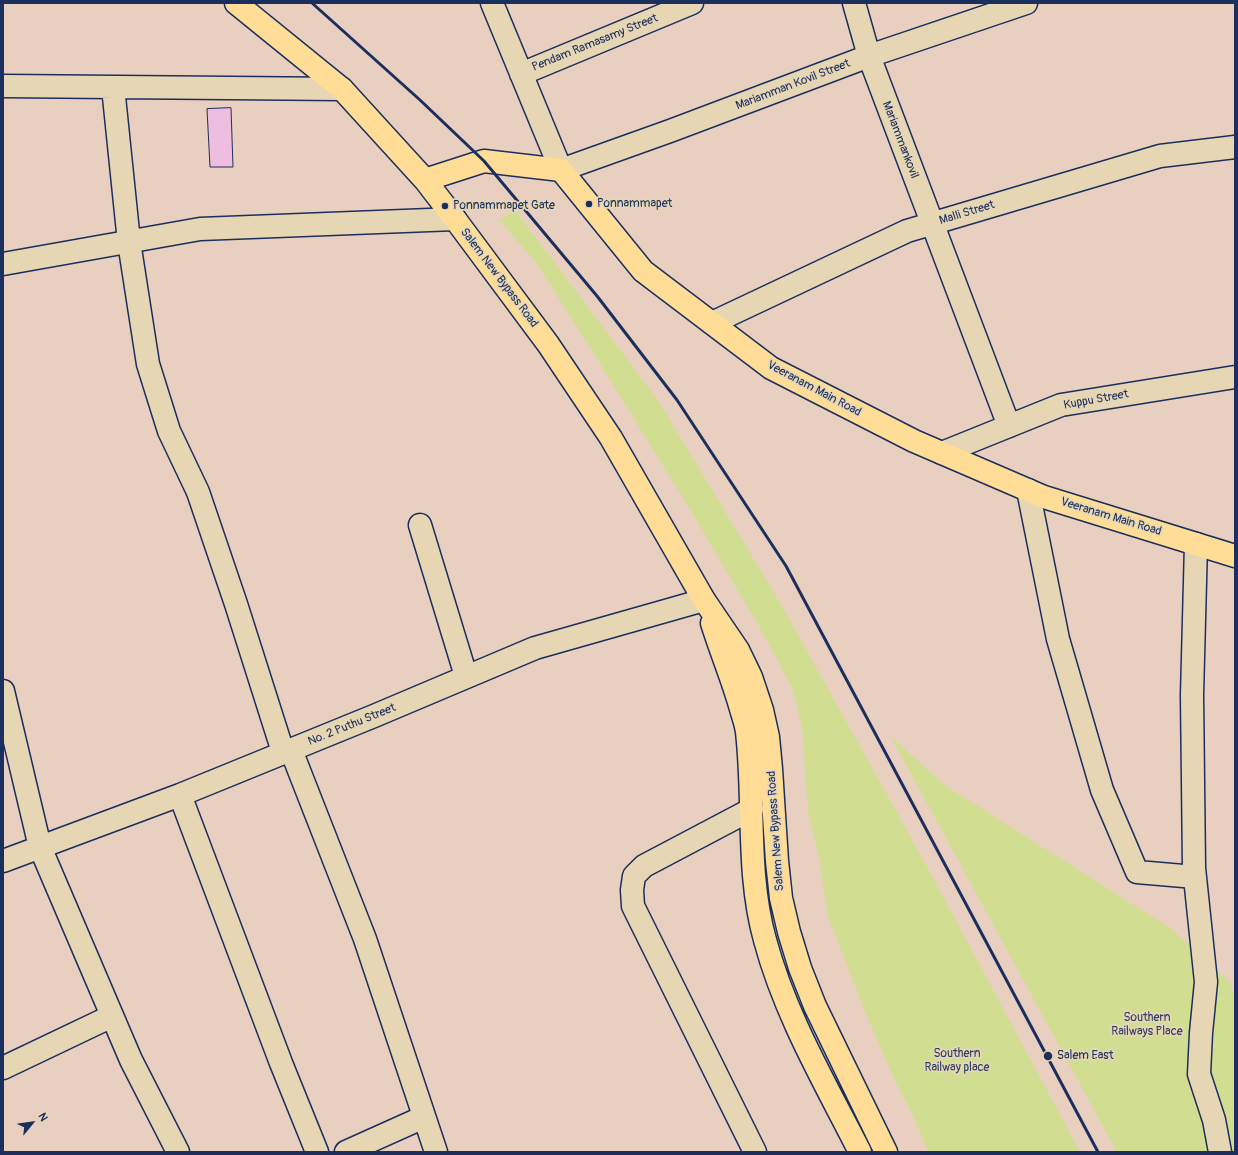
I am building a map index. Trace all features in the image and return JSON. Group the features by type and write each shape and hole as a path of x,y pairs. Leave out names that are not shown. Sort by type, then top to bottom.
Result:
{"main road":[{"name":"Salem New Bypass Road","path":"236,3 342,89 425,180 548,344 611,438 704,600 738,650 751,677 762,710 768,737 776,861 781,898 789,932 800,968 815,1006 886,1152"},
{"path":"425,180 484,161 561,170"},
{"name":"Veeranam Main Road","path":"561,170 643,271 771,368 914,441 1044,497 1235,556"},
{"name":"Salem New Bypass Road","path":"704,600 721,654 736,692 747,730 751,772 753,863 757,902 765,939 783,994 813,1060 860,1152"}],"street":[{"path":"492,3 561,170"},
{"name":"Pendam Ramasamy Street","path":"521,74 692,3"},
{"name":"Mariammankovil","path":"854,3 869,56 1009,426"},
{"name":"Mariamman Kovil Street","path":"561,170 670,131 869,56 1026,3"},
{"path":"3,86 342,89"},
{"path":"114,87 129,242 148,364 169,431 198,492 287,751 365,939 436,1152"},
{"name":"Malli Street","path":"712,323 907,231 1160,156 1235,147"},
{"path":"3,264 200,228 455,219"},
{"name":"Kuppu Street","path":"942,453 1061,405 1235,377"},
{"path":"1028,490 1058,639 1102,790 1137,872 1195,877"},
{"path":"420,525 466,676"},
{"path":"1196,544 1192,695 1194,868 1206,982 1199,1074 1214,1120 1220,1152"},
{"name":"No. 2 Puthu Street","path":"3,861 180,795 535,648 704,600"},
{"path":"3,692 40,847 131,1060 178,1152"},
{"path":"180,795 316,1152"},
{"path":"752,809 644,866 634,876 632,890 633,906 755,1152"},
{"path":"3,1068 112,1016"},
{"path":"346,1152 424,1117"}],"green space":[{"name":"Southern Railway place","path":"515,210 657,399 778,599 931,874 1080,1152 928,1152 912,1113 897,1085 869,1022 828,916 820,863 808,811 802,728 793,690 764,635 692,513 602,367 535,261 499,220"},
{"name":"Southern Railways Place","path":"891,737 946,786 1173,930 1230,982 1235,998 1235,1152 1117,1152"}],"building":[{"path":"231,108 233,167 210,167 207,109"}],"railway":[{"path":"312,3 420,100 484,161 597,296 677,400 786,566 1098,1152"}],"place":[{"name":"Ponnammapet","path":"589,204"},
{"name":"Ponnammapet Gate","path":"445,206"},
{"name":"Salem East","path":"1048,1056"}]}
